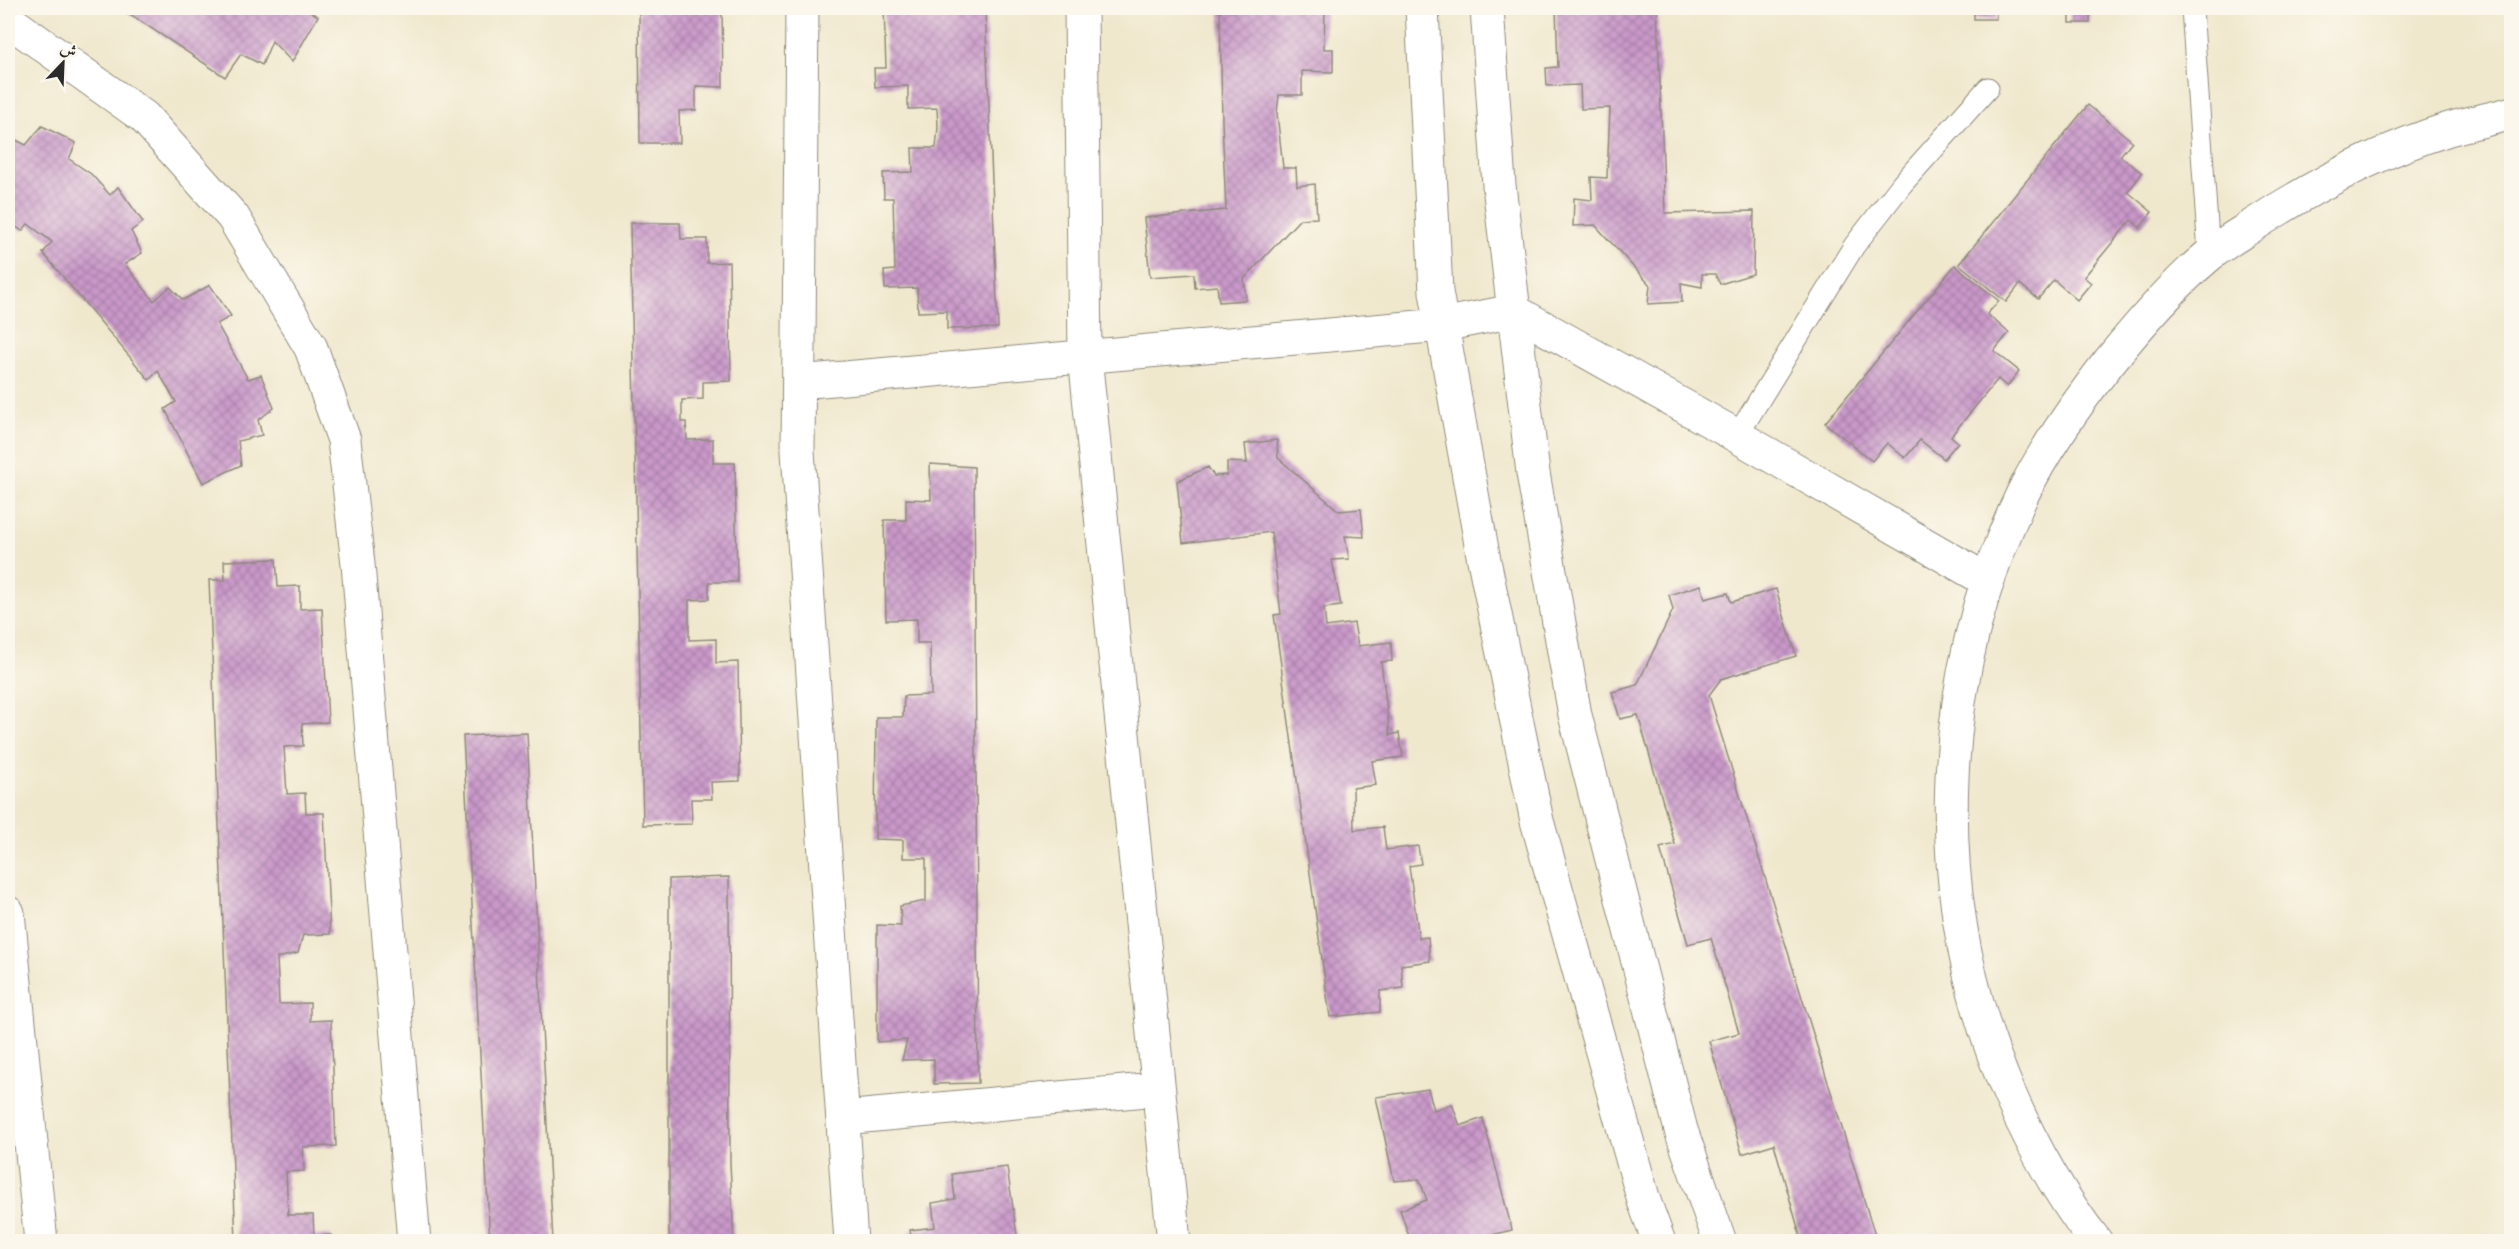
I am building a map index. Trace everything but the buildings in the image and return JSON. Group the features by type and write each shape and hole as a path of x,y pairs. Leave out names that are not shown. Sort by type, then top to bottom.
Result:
{"street":[{"path":"802,8 798,451 851,1242"},
{"path":"1081,8 1085,356 1174,1242"},
{"path":"1422,8 1436,292 1483,555 1537,821 1644,1201 1659,1242"},
{"path":"1487,8 1499,185 1533,473 1575,715 1681,1130 1720,1242"},
{"path":"8,20 144,117 233,217 311,348 344,440 359,576 414,1242"},
{"path":"2096,1242 2078,1218 2028,1137 1990,1049 1965,957 1952,863 1951,767 1963,673 1988,580 2024,492 2072,410 2130,334 2209,254 2275,211 2358,165 2447,130 2511,113"},
{"path":"799,382 1442,325 1514,311 1988,580"},
{"path":"8,913 40,1242"},
{"path":"843,1118 1157,1089"}],"lane":[{"path":"2192,8 2209,254"},
{"path":"1737,436 1854,246 1902,184 1988,88"}]}
